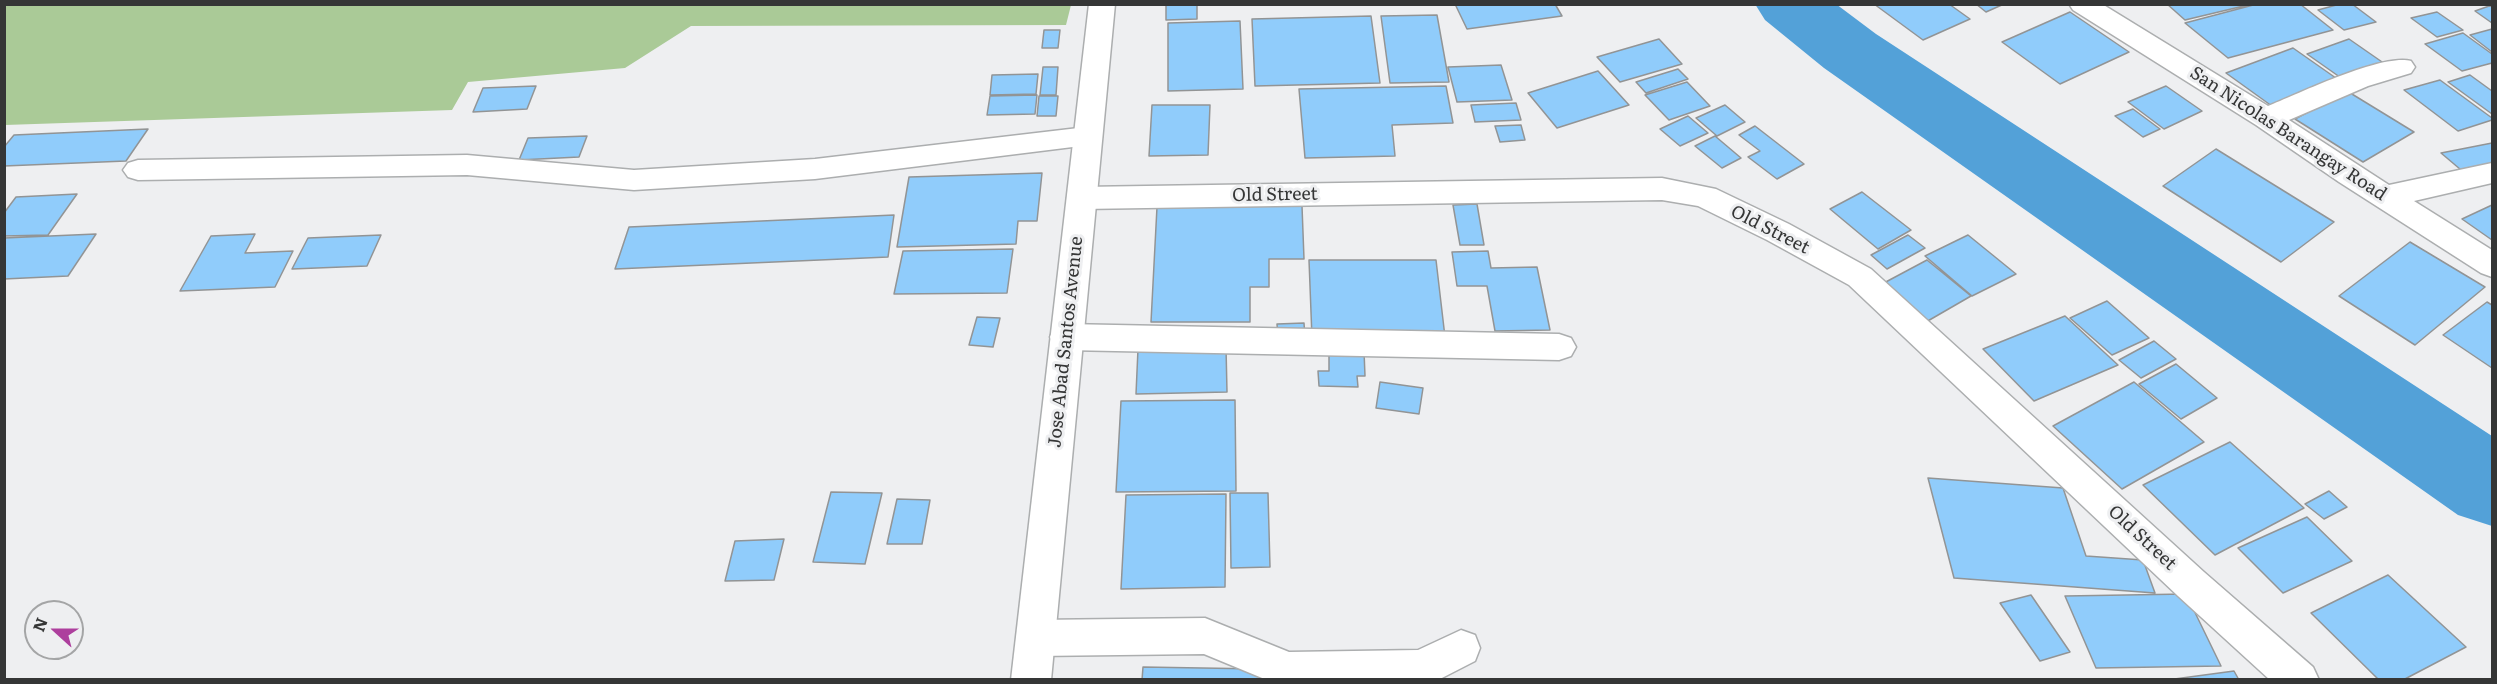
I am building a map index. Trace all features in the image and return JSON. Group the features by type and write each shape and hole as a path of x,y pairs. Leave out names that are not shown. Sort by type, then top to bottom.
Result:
{"main road":[{"name":"Jose Abad Santos Avenue","path":"1031,680 1102,4"},
{"name":"San Nicolas Barangay Road","path":"2099,8 2493,265"},
{"path":"2266,118 2358,80 2401,67"},
{"path":"138,170 467,165 634,180 815,169 1087,137"},
{"path":"2384,196 2493,173"},
{"name":"Old Street","path":"1082,198 1662,189 1705,197 1778,232 1860,277 2191,584 2299,680"},
{"path":"1066,337 1559,347"},
{"path":"1036,638 1206,636 1290,670 1421,668 1461,648"}],"green space":[{"path":"4,5 1071,5 1066,25 691,26 625,68 468,82 452,110 5,125"}],"building":[{"path":"1166,4 1197,4 1197,19 1166,20"},
{"path":"1455,4 1555,4 1562,16 1467,29"},
{"path":"1874,4 1949,4 1970,19 1923,40"},
{"path":"1976,4 2004,4 1986,12"},
{"path":"2167,4 2252,4 2185,20"},
{"path":"2257,4 2300,4 2333,30 2228,58 2185,23"},
{"path":"2340,4 2352,4 2376,22 2344,30 2318,10"},
{"path":"2492,5 2492,23 2475,11"},
{"path":"2070,12 2129,52 2060,84 2002,42"},
{"path":"2437,12 2463,30 2437,37 2411,18"},
{"path":"1437,15 1449,82 1390,83 1381,16"},
{"path":"1371,16 1380,83 1255,86 1252,19"},
{"path":"1240,21 1243,89 1168,91 1168,23"},
{"path":"2492,29 2492,52 2470,35"},
{"path":"1044,30 1060,30 1058,48 1042,48"},
{"path":"2463,33 2492,54 2492,63 2462,71 2425,44"},
{"path":"1659,39 1682,64 1620,82 1597,57"},
{"path":"2349,39 2385,64 2344,80 2307,54"},
{"path":"2293,48 2343,83 2276,109 2226,73"},
{"path":"1501,65 1512,100 1457,102 1448,67"},
{"path":"1043,67 1058,67 1056,95 1040,95"},
{"path":"1678,69 1688,79 1646,93 1636,82"},
{"path":"1598,71 1629,105 1557,128 1528,93"},
{"path":"1038,74 1036,94 990,95 992,75"},
{"path":"2470,75 2492,91 2492,114 2448,82"},
{"path":"2440,80 2492,120 2458,131 2404,90"},
{"path":"1687,82 1710,106 1669,120 1645,95"},
{"path":"536,86 527,109 473,112 483,88"},
{"path":"1446,86 1453,123 1392,125 1395,156 1305,158 1299,89"},
{"path":"2166,86 2202,111 2164,129 2128,102"},
{"path":"2347,91 2414,132 2363,162 2295,119"},
{"path":"1037,95 1035,114 987,115 990,96"},
{"path":"1039,96 1058,96 1056,116 1037,116"},
{"path":"1516,103 1521,120 1475,122 1471,105"},
{"path":"1152,105 1210,105 1208,155 1149,156"},
{"path":"1725,105 1745,122 1717,136 1696,118"},
{"path":"2133,109 2160,129 2143,137 2115,116"},
{"path":"1688,116 1708,133 1680,146 1660,129"},
{"path":"1521,125 1525,140 1500,142 1495,126"},
{"path":"1755,126 1804,164 1777,179 1748,157 1760,151 1739,135"},
{"path":"148,129 126,161 4,166 4,147 14,135"},
{"path":"587,136 579,157 519,160 528,138"},
{"path":"1715,136 1741,158 1722,168 1695,146"},
{"path":"2492,143 2492,171 2467,175 2441,153"},
{"path":"2216,149 2334,222 2281,262 2163,186"},
{"path":"1042,173 1037,221 1018,221 1016,244 897,247 909,177"},
{"path":"1862,192 1911,230 1878,249 1830,209"},
{"path":"77,194 48,235 4,236 4,213 16,197"},
{"path":"1477,204 1484,245 1460,245 1453,205"},
{"path":"2492,205 2492,240 2462,219"},
{"path":"1302,206 1304,259 1269,259 1269,287 1250,287 1250,322 1151,322 1157,207"},
{"path":"894,215 888,257 615,269 629,227"},
{"path":"96,234 68,276 4,279 4,238"},
{"path":"255,234 245,253 293,251 275,287 180,291 211,236"},
{"path":"381,235 367,266 292,269 308,238"},
{"path":"1908,235 1925,248 1887,269 1871,255"},
{"path":"1968,235 2016,274 1972,296 1925,256"},
{"path":"2410,242 2485,287 2415,345 2339,296"},
{"path":"1013,249 1007,293 894,294 903,251"},
{"path":"1488,251 1491,268 1537,267 1550,330 1495,331 1487,286 1457,286 1452,252"},
{"path":"1309,260 1436,260 1445,337 1312,338"},
{"path":"1927,260 1971,296 1926,322 1882,284"},
{"path":"2107,301 2149,338 2112,355 2070,318"},
{"path":"2487,302 2492,305 2492,368 2443,335"},
{"path":"2065,316 2118,365 2034,401 1983,349"},
{"path":"977,317 1000,318 993,347 969,345"},
{"path":"1304,323 1305,338 1278,337 1277,324"},
{"path":"2154,341 2176,359 2141,378 2119,360"},
{"path":"1226,347 1227,392 1136,394 1138,349"},
{"path":"1329,350 1364,351 1365,376 1357,376 1358,387 1319,386 1318,371 1329,371"},
{"path":"2176,364 2217,398 2181,419 2139,384"},
{"path":"1380,382 1423,388 1419,414 1376,408"},
{"path":"2134,382 2204,442 2122,489 2053,426"},
{"path":"1235,400 1236,491 1116,492 1121,401"},
{"path":"2230,442 2304,508 2215,555 2143,485"},
{"path":"1928,478 2063,488 2086,556 2143,560 2155,593 1954,578"},
{"path":"2329,491 2347,507 2324,519 2305,504"},
{"path":"831,492 882,493 865,564 813,562"},
{"path":"1230,493 1268,493 1270,567 1231,568"},
{"path":"1226,494 1225,587 1121,589 1126,495"},
{"path":"897,499 930,500 922,544 887,544"},
{"path":"2307,517 2352,561 2283,593 2238,548"},
{"path":"784,539 774,580 725,581 735,541"},
{"path":"2388,575 2466,647 2403,680 2379,680 2311,613"},
{"path":"2186,594 2221,666 2096,668 2065,596"},
{"path":"2031,595 2070,652 2040,661 2000,603"},
{"path":"1143,667 1261,669 1261,680 1142,680"},
{"path":"2234,671 2239,680 2167,680"}],"waterway":[{"path":"1790,4 1850,51 2492,486"}]}
